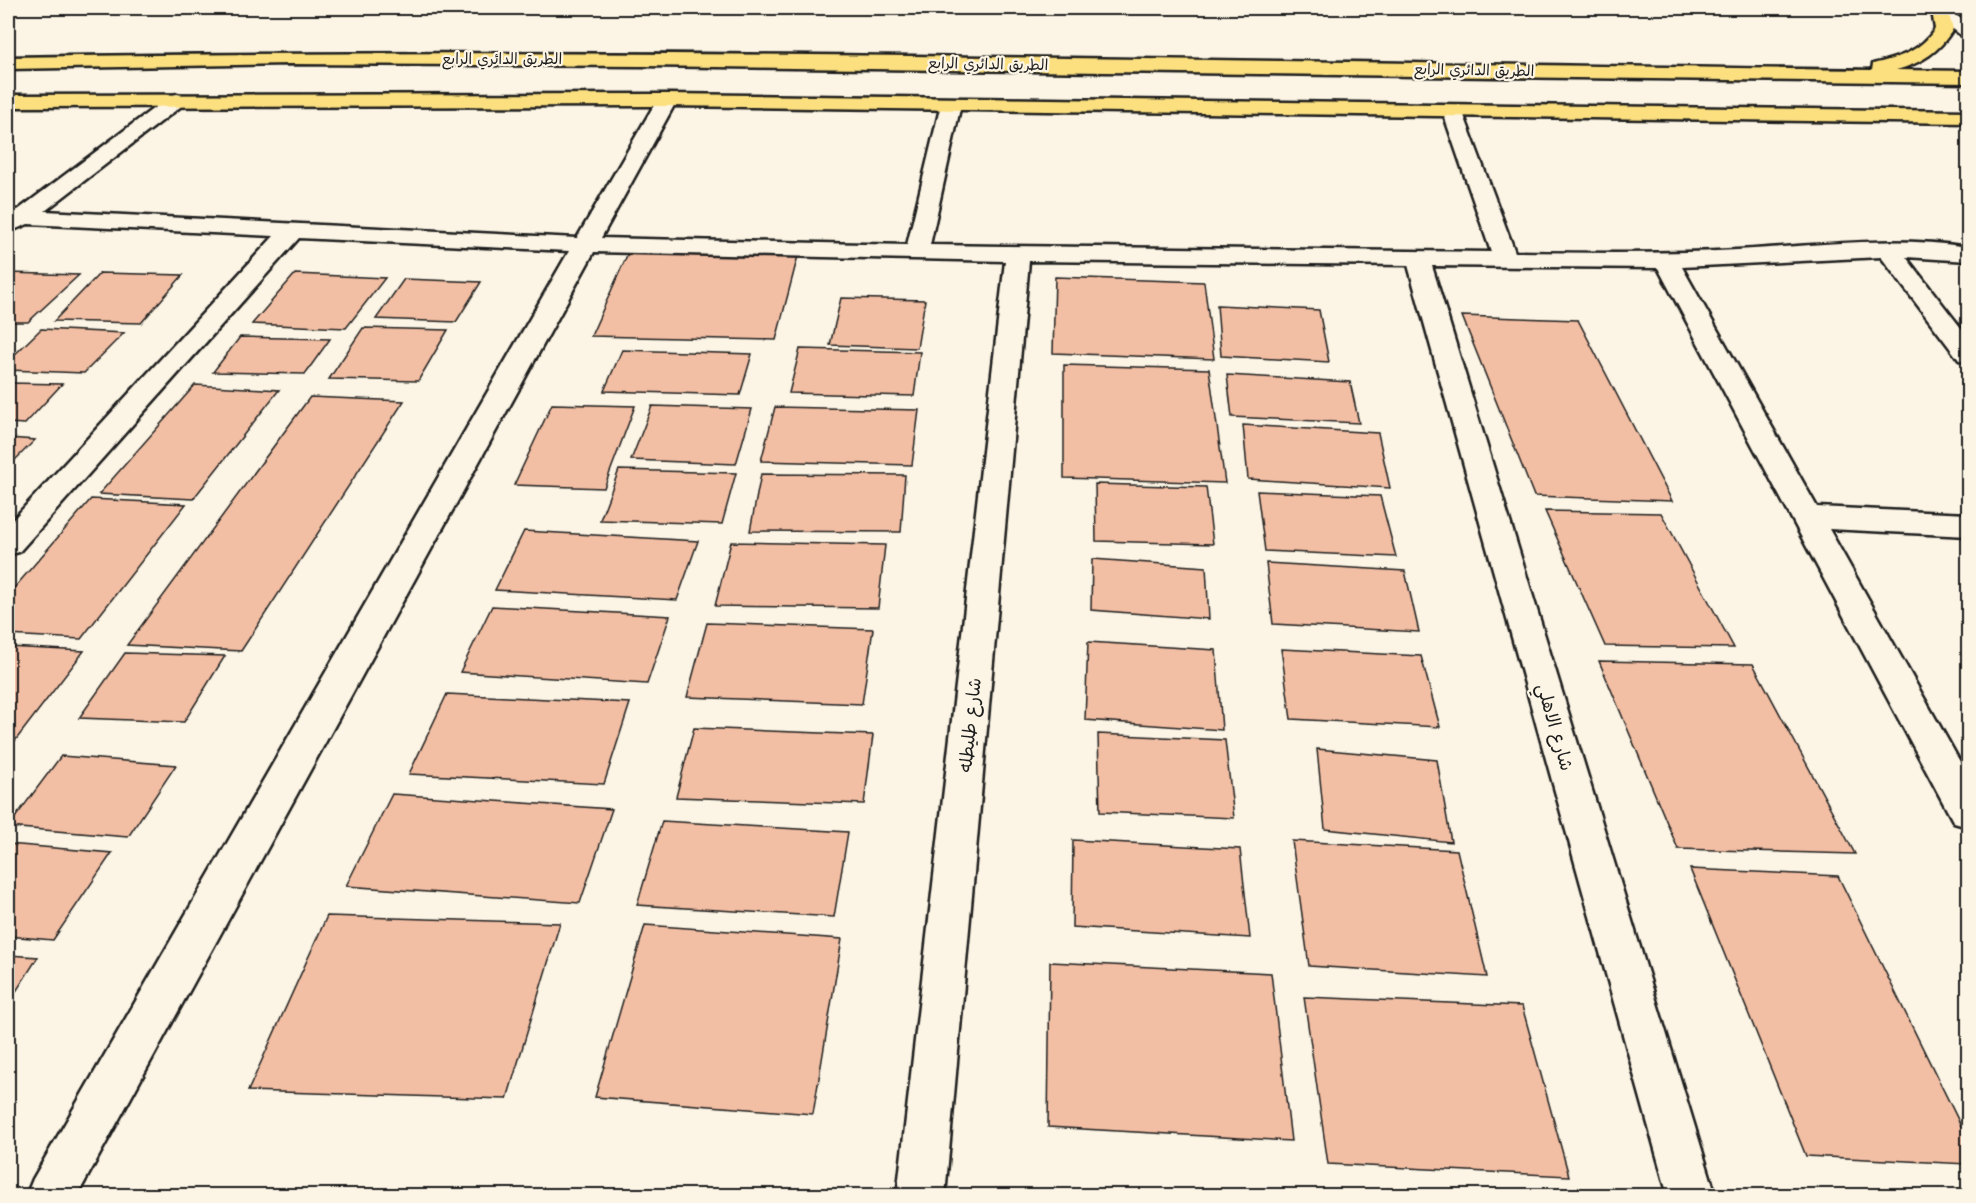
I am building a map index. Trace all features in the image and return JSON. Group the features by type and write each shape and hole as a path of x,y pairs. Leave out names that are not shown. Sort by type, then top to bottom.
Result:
{"main road":[{"path":"1938,9 1968,22"},
{"path":"1825,75 1884,67 1912,59 1935,45 1944,29 1938,9"},
{"name":"الطريق الدائري الرابع","path":"8,63 289,58 643,60 1968,77"},
{"path":"8,101 667,100 1968,117"},
{"path":"1888,115 1968,132"}],"street":[{"path":"1938,9 1968,32"},
{"path":"13,220 177,100"},
{"path":"50,1196 667,100"},
{"path":"917,251 951,104"},
{"path":"1452,110 1505,259"},
{"path":"13,220 294,229 585,245 1018,254 1666,261 1888,249 1968,254"},
{"path":"8,544 294,229"},
{"path":"1888,249 1968,354"},
{"name":"شارع طليطله","path":"921,1196 1018,254"},
{"name":"شارع الاهلي","path":"1418,259 1692,1196"},
{"path":"1666,261 1968,810"},
{"path":"1807,517 1968,525"}],"building":[{"path":"628,253 798,256 776,340 591,336"},
{"path":"8,273 79,275 28,322 8,322"},
{"path":"100,273 183,275 141,323 54,321"},
{"path":"295,274 385,278 346,328 252,324"},
{"path":"1055,277 1204,282 1214,359 1053,353"},
{"path":"404,279 481,282 456,322 376,319"},
{"path":"841,298 925,300 917,348 830,345"},
{"path":"1217,305 1319,310 1329,362 1221,356"},
{"path":"1462,316 1578,320 1672,501 1534,496"},
{"path":"363,328 448,330 418,381 329,379"},
{"path":"41,329 124,333 84,373 8,370 8,361"},
{"path":"240,337 330,339 305,374 213,372"},
{"path":"800,349 920,352 914,396 789,393"},
{"path":"622,350 752,354 740,395 604,391"},
{"path":"1064,365 1209,369 1225,483 1064,478"},
{"path":"1227,375 1350,382 1359,423 1232,417"},
{"path":"8,383 62,384 25,424 8,423"},
{"path":"195,385 279,390 193,499 99,494"},
{"path":"310,397 404,401 241,651 127,645"},
{"path":"552,404 635,406 604,488 514,485"},
{"path":"652,406 752,409 736,464 631,460"},
{"path":"775,407 919,410 912,465 761,461"},
{"path":"1243,425 1378,433 1390,488 1248,479"},
{"path":"8,438 35,440 8,467"},
{"path":"619,470 736,473 722,524 600,520"},
{"path":"761,474 905,475 901,532 750,531"},
{"path":"1095,484 1206,487 1213,544 1096,541"},
{"path":"1257,491 1380,496 1396,557 1265,551"},
{"path":"91,499 186,504 81,639 8,635 8,595"},
{"path":"1545,511 1661,513 1734,648 1605,646"},
{"path":"524,531 698,541 677,600 495,590"},
{"path":"731,542 885,545 878,608 715,606"},
{"path":"1092,559 1206,567 1209,619 1091,610"},
{"path":"1266,563 1405,571 1419,632 1273,624"},
{"path":"492,606 670,616 647,684 460,672"},
{"path":"707,623 873,629 862,704 687,697"},
{"path":"1088,642 1216,650 1222,730 1085,720"},
{"path":"8,647 84,651 8,750"},
{"path":"1281,649 1421,656 1440,727 1291,719"},
{"path":"125,653 225,656 184,722 79,718"},
{"path":"1599,661 1753,664 1855,854 1678,849"},
{"path":"447,694 630,703 604,784 409,774"},
{"path":"694,728 873,735 864,804 676,797"},
{"path":"1098,734 1225,740 1234,818 1100,812"},
{"path":"1317,749 1437,760 1451,842 1325,829"},
{"path":"61,756 176,765 128,837 8,827"},
{"path":"392,794 612,809 580,903 346,886"},
{"path":"662,821 848,832 834,917 637,905"},
{"path":"1073,840 1240,849 1250,938 1072,927"},
{"path":"1292,841 1457,850 1487,977 1309,966"},
{"path":"8,844 112,853 53,940 8,936"},
{"path":"1690,869 1838,876 1968,1140 1968,1164 1806,1156"},
{"path":"327,916 560,923 507,1099 248,1091"},
{"path":"645,925 842,939 813,1114 595,1097"},
{"path":"8,955 38,957 8,1004"},
{"path":"1050,962 1271,973 1291,1141 1048,1127"},
{"path":"1304,997 1522,1006 1569,1176 1328,1164"}]}
